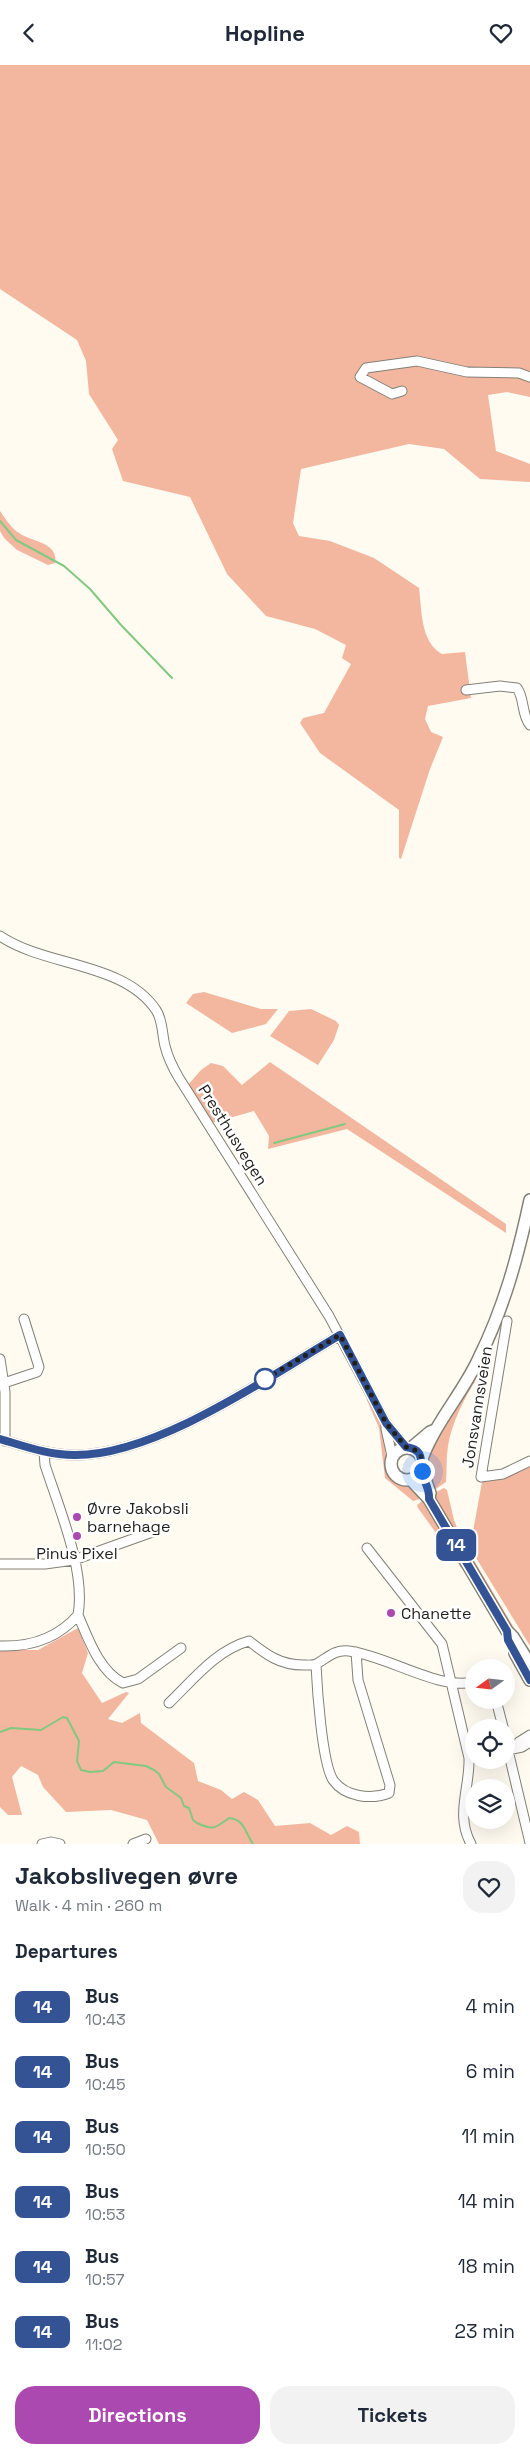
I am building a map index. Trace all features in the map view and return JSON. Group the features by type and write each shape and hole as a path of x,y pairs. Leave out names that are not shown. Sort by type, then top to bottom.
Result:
{"main road":[{"name":"Jonsvannsveien","path":"422,1465 435,1430 464,1387 499,1314 517,1261 530,1200"},
{"name":"Jonsvannsveien","path":"408,1448 435,1430"},
{"path":"429,1499 430,1493 420,1454 408,1448 396,1452 392,1456 390,1465 393,1474 401,1480 411,1480 429,1499 507,1631 514,1637 530,1664"},
{"path":"411,1480 422,1465"},
{"path":"507,1631 508,1640 530,1680"}],"street":[{"path":"402,391 392,393 360,377 366,368 417,361 467,372 519,373 530,377"},
{"path":"466,690 500,687 517,688 520,693 525,718 530,725"},
{"name":"Presthusvegen","path":"0,936 26,951 124,982 151,1003 158,1012 165,1046 179,1078 340,1335 386,1423 408,1448"},
{"path":"4,1383 37,1372 39,1367 24,1319"},
{"name":"Jonsvannsveien","path":"507,1321 481,1477 503,1474 530,1461"},
{"path":"0,1359 4,1383 3,1440 44,1452 68,1455 93,1454 121,1448 150,1438 205,1414 340,1335"},
{"name":"Presthusvegen","path":"386,1423 392,1456"},
{"path":"44,1452 45,1465 74,1560 79,1590 78,1615 98,1658 112,1675 123,1683 138,1679 181,1648"},
{"path":"0,1564 45,1564 74,1560 158,1530"},
{"path":"367,1548 442,1644 469,1758 462,1815 465,1830 471,1844"},
{"path":"0,1646 27,1645 48,1639 70,1624 78,1615"},
{"path":"169,1703 218,1656 239,1644 249,1641 270,1658 290,1665 316,1665 332,1653 346,1650 452,1684 465,1682"},
{"path":"316,1665 324,1743 333,1780 347,1792 370,1797 382,1796 390,1793 390,1785 358,1680 356,1652"},
{"path":"515,1744 530,1735"},
{"path":"515,1747 522,1747 530,1742"},
{"path":"515,1769 530,1843"},
{"path":"134,1844 146,1839"},
{"path":"42,1844 51,1842 60,1844"}],"shaded area":[{"path":"0,65 530,65 530,397 507,392 488,395 496,451 530,464 530,482 480,479 444,449 409,444 301,469 293,523 299,536 330,541 374,558 419,588 423,624 435,649 442,654 465,652 471,698 428,706 425,719 431,732 443,737 430,769 401,859 399,858 399,810 320,753 300,723 303,718 324,713 351,664 342,658 346,645 315,629 266,616 227,574 190,497 123,481 112,449 118,440 89,394 86,361 77,340 0,289"},
{"path":"0,511 16,531 49,547 55,556 55,563 48,565 17,550 4,538 0,531"},
{"path":"204,992 261,1009 278,1009 266,1024 232,1033 186,1003 193,994"},
{"path":"311,1009 336,1021 339,1025 334,1040 318,1065 270,1036 289,1011"},
{"path":"270,1062 506,1224 506,1233 347,1129 268,1149 269,1136 254,1111 212,1123 188,1085 201,1070 211,1063 223,1066 242,1085"},
{"path":"477,1378 463,1402 452,1428 447,1450 446,1482 433,1491 434,1493 444,1488 447,1490 454,1520 462,1540 530,1655 530,1660 436,1502 432,1489 430,1480 429,1467 434,1444 446,1420"},
{"path":"366,1398 376,1411 383,1429 388,1475 395,1482 413,1489 422,1497 459,1557 462,1569 418,1508 417,1505 422,1501 420,1499 413,1501 385,1478 379,1428"},
{"path":"530,1464 530,1646 470,1548 482,1482 511,1474"},
{"path":"78,1628 88,1653 82,1673 102,1703 126,1692 129,1693 108,1719 122,1723 140,1713 141,1723 194,1763 198,1781 221,1790 232,1799 244,1792 258,1800 275,1826 310,1823 331,1835 347,1826 359,1832 360,1844 159,1844 147,1820 111,1810 66,1812 43,1787 38,1775 21,1766 12,1777 22,1815 8,1815 0,1807 0,1650 38,1650"}],"waterway":[{"path":"0,521 16,540 64,566 90,589 121,625 172,678"},
{"path":"274,1143 345,1124"},
{"path":"0,1732 11,1728 41,1730 63,1717 67,1718 79,1741 77,1761 81,1770 90,1772 103,1771 114,1762 146,1766 159,1774 166,1787 181,1798 184,1806 189,1808 193,1820 197,1823 211,1828 229,1818 234,1819 244,1827 253,1844"}],"bus line":[{"name":"14","path":"0,1439 44,1452 63,1455 103,1453 133,1445 193,1420 340,1335 386,1423 391,1427 400,1442 420,1454 423,1465 422,1471 430,1493 429,1499 507,1631 508,1640 530,1680"}],"place":[{"name":"Øvre Jakobsli barnehage","path":"77,1517"},
{"name":"Pinus Pixel","path":"77,1536"},
{"name":"Chanette","path":"391,1613"}],"route":[{"path":"265,1379 262,1381 340,1335 386,1423 391,1427 400,1442 420,1454 423,1465 422,1471"}]}
